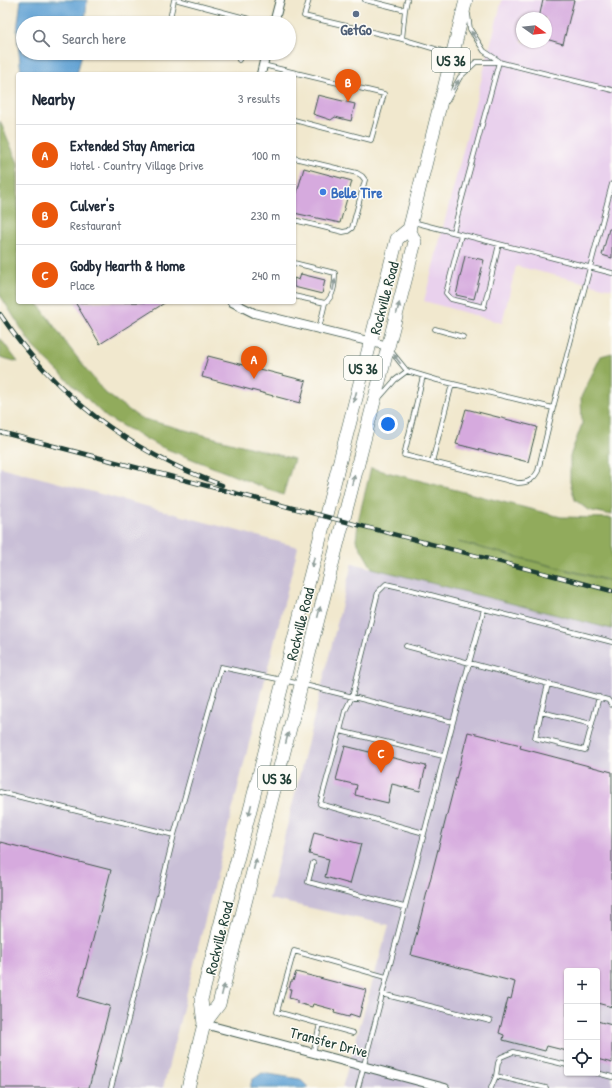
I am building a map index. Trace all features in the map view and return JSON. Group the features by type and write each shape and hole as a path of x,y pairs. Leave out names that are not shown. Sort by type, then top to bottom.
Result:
{"main road":[{"name":"Rockville Road","path":"188,1088 204,1024 201,1000 370,341 397,239 410,225 465,0"},
{"name":"Rockville Road","path":"204,1024 219,1004 415,242 410,225"}],"street":[{"path":"276,16 280,0"},
{"path":"261,72 264,60"},
{"path":"236,304 254,313 388,346"},
{"name":"Transfer Drive","path":"204,1024 445,1088"}],"lane":[{"path":"171,16 174,0"},
{"path":"178,0 238,16"},
{"path":"309,0 304,16 402,39 452,54"},
{"path":"365,0 405,10"},
{"path":"402,39 407,0"},
{"path":"465,0 470,29 484,51 499,62"},
{"path":"436,119 460,77 476,62 499,62 612,90"},
{"path":"453,232 499,62"},
{"path":"263,64 288,72"},
{"path":"296,74 384,94 371,140 296,121"},
{"path":"296,158 357,173 365,180 352,228 348,231 342,232 296,220"},
{"path":"423,376 404,455 518,483 530,481 534,477 538,471 553,408 612,184"},
{"path":"410,225 453,232 612,273"},
{"path":"461,235 446,293 451,299 484,307 500,244"},
{"path":"296,263 336,273 335,285 330,299 325,303 319,329"},
{"path":"296,296 325,303"},
{"path":"435,329 463,337"},
{"path":"388,346 407,371 452,384 553,408"},
{"path":"372,408 395,380 407,371"},
{"path":"432,462 452,384"},
{"path":"424,833 320,804 345,711 352,697 378,592 386,584 612,642"},
{"path":"358,1088 443,756 484,610"},
{"path":"406,646 599,697 608,700 612,705"},
{"path":"111,1088 174,835 221,667 301,684 453,722"},
{"path":"548,684 540,712 535,738 578,749 586,750 599,697"},
{"path":"540,712 592,724"},
{"path":"340,731 443,756"},
{"path":"0,792 174,835"},
{"path":"313,863 308,882 404,907"},
{"path":"353,1033 277,1012 294,952 386,977"},
{"path":"382,994 490,1021"},
{"path":"313,1053 320,1024"},
{"path":"491,1088 501,1057 513,1052 564,1064"},
{"path":"600,1074 612,1077"},
{"path":"496,1076 546,1088"}],"shaded area":[{"path":"502,0 612,0 612,289 516,266 502,323 424,301"},
{"path":"0,467 298,547 163,1088 0,1088"},
{"path":"352,563 612,629 612,1088 342,1088 389,925 269,899"}],"green space":[{"path":"0,121 16,158 16,304 38,304 104,392 140,418 294,459 283,495 159,446 106,417 33,347 0,295"},
{"path":"0,338 18,362 0,357"},
{"path":"612,353 612,515 588,510 575,500 570,482 570,456 582,424 581,397 601,356"},
{"path":"371,468 561,517 612,518 612,581 458,542 612,582 612,629 372,568 356,540 359,517"}],"water":[{"path":"21,0 87,0 86,16 19,16"},
{"path":"20,60 80,60 77,72 21,72"},
{"path":"262,1073 300,1079 309,1088 250,1088 252,1080"}],"building":[{"path":"543,0 574,0 563,44 552,41 552,12 540,12"},
{"path":"318,95 355,104 351,121 335,117 331,120 313,114"},
{"name":"Belle Tire","path":"304,168 352,181 340,223 296,213 296,196"},
{"path":"609,229 612,229 612,258 602,255"},
{"path":"465,256 484,260 474,299 456,295"},
{"path":"301,274 325,280 322,294 296,288 296,279 299,280"},
{"path":"76,304 163,304 100,344"},
{"path":"208,356 306,381 300,403 202,377"},
{"path":"466,409 537,427 528,462 456,444"},
{"path":"468,732 521,745 520,748 612,772 612,1007 600,1004 600,968 564,968 564,1050 547,1046 545,1051 503,1040 504,1035 499,1033 508,998 511,999 515,982 411,955"},
{"path":"345,746 426,766 420,791 392,784 388,803 355,795 357,785 336,780"},
{"path":"314,832 361,844 350,884 325,877 329,859 309,854"},
{"path":"0,842 111,870 78,997 110,1006 89,1088 0,1088"},
{"path":"296,972 366,990 359,1017 350,1014 349,1017 334,1013 335,1010 313,1004 312,1007 297,1003 297,1000 289,998 291,981 293,981"},
{"path":"600,1022 612,1025 612,1063 600,1060"}],"railway":[{"path":"0,314 22,344 45,371 97,418 156,456 188,472 222,485"},
{"path":"0,432 612,591"}],"place":[{"name":"GetGo","path":"356,14"},
{"name":"Culver's","path":"348,102"},
{"name":"Belle Tire","path":"323,192"},
{"name":"Extended Stay America","path":"254,379"},
{"name":"Godby Hearth & Home","path":"381,773"}]}
